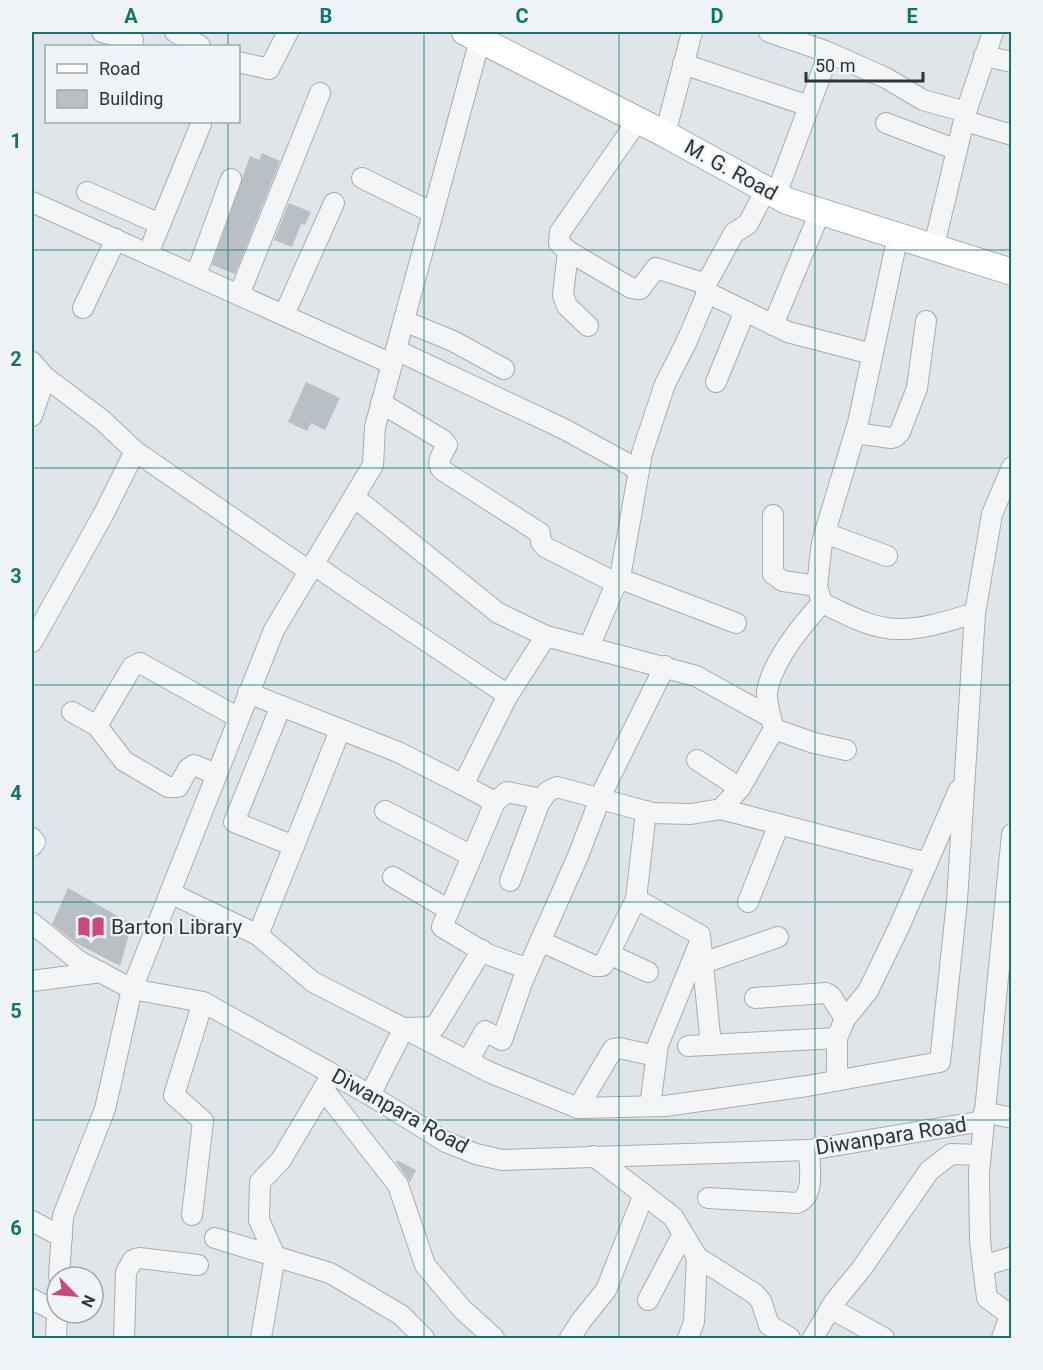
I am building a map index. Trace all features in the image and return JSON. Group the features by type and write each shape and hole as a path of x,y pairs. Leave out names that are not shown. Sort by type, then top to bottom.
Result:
{"main road":[{"name":"M. G. Road","path":"476,34 787,201 1011,272"}],"street":[{"path":"102,32 134,39"},
{"path":"175,32 198,45"},
{"path":"240,62 270,69 288,32"},
{"path":"665,134 692,32"},
{"path":"769,32 829,53 886,78 923,100 1011,135"},
{"path":"934,246 965,116 993,32"},
{"path":"60,1265 63,1216 105,1109 132,989 216,774 274,630 373,465 375,427 433,213 476,34"},
{"path":"589,647 617,580 642,453 664,384 686,343 706,288 734,233 748,224 771,192 809,106 829,53"},
{"path":"984,56 1011,62"},
{"path":"683,64 809,106"},
{"path":"239,295 320,93"},
{"path":"638,120 560,232 559,243 568,251 631,288 640,289 656,268 706,288 745,311 788,332 872,354"},
{"path":"886,123 957,150"},
{"path":"148,254 201,124"},
{"path":"362,178 433,213"},
{"path":"196,275 231,179"},
{"path":"87,192 160,224"},
{"path":"32,202 284,315 394,357 564,429 639,470"},
{"path":"284,315 334,203"},
{"path":"774,325 820,212"},
{"path":"721,809 740,789 772,723 767,694 772,673 819,594 825,533 855,433 898,235"},
{"path":"83,308 116,239"},
{"path":"568,251 563,295 567,306 588,326"},
{"path":"716,382 745,311"},
{"path":"404,321 453,341 504,369"},
{"path":"855,433 891,438 900,432 917,388 926,321"},
{"path":"32,416 38,370"},
{"path":"38,370 102,420 135,451 311,568 440,648 508,696"},
{"path":"381,403 443,440 447,445 438,459 442,470 540,533 545,547 617,580 736,623"},
{"path":"32,642 103,515 135,451"},
{"path":"170,893 258,934 313,982 489,1072 578,1108 665,1106 940,1062 957,901 975,614 992,514 1011,467"},
{"path":"354,497 498,613 546,636 696,676 772,723 814,743 846,750"},
{"path":"773,515 773,574 783,581 819,594 863,622 900,629 942,623 975,614"},
{"path":"825,533 887,556"},
{"path":"463,785 508,696 546,636"},
{"path":"96,726 132,667 140,663 238,718"},
{"path":"468,1062 485,1031 502,1040 528,969 601,798 665,666"},
{"path":"248,693 398,752 495,802"},
{"path":"281,706 234,822 294,846"},
{"path":"72,712 96,726 124,761 168,787 178,787 188,769 194,765 216,774"},
{"path":"258,934 340,730"},
{"path":"697,760 740,789"},
{"path":"837,1080 837,1038 845,1019 868,991 964,776"},
{"path":"510,881 542,799 547,792 557,786 652,813 691,814 721,809 927,863"},
{"path":"528,969 482,950 442,927 495,802 507,792 542,799"},
{"path":"385,811 472,856"},
{"path":"540,941 595,966 604,964 636,899 646,811"},
{"path":"748,902 779,824"},
{"path":"1002,1338 1011,1316 987,1298 980,1241 980,1155 1010,871 1011,834"},
{"path":"32,838 35,842 32,846"},
{"path":"393,877 448,910"},
{"path":"636,899 697,933 701,939 711,1045"},
{"name":"Diwanpara Road","path":"32,923 79,961 132,989 203,1002 327,1081 370,1095 446,1142 476,1154 502,1160 808,1150 984,1116"},
{"path":"704,963 778,937"},
{"path":"650,1106 656,1056 662,1035 701,939"},
{"path":"404,1028 435,1027 482,950"},
{"path":"609,954 648,972"},
{"path":"32,981 101,972"},
{"path":"755,998 826,993 831,996 845,1019"},
{"path":"192,1215 203,1121 174,1095 203,1002"},
{"path":"370,1095 404,1028"},
{"path":"688,1046 837,1038"},
{"path":"578,1108 613,1049 619,1048 656,1056"},
{"path":"261,1338 275,1256 259,1220 260,1182 281,1160 327,1081 398,1185 425,1265 462,1309 494,1338"},
{"path":"984,1116 1011,1118"},
{"path":"708,1198 797,1203 804,1201 809,1190 808,1150"},
{"path":"813,1338 830,1308 862,1268 929,1172 951,1154 980,1155"},
{"path":"594,1156 673,1217 697,1257 755,1294 761,1301 769,1325 790,1338"},
{"path":"570,1338 606,1290 644,1194"},
{"path":"32,1221 62,1237"},
{"path":"648,1300 683,1234"},
{"path":"215,1238 330,1274 401,1315 424,1338"},
{"path":"688,1338 694,1322 697,1257"},
{"path":"983,1266 1011,1257"},
{"path":"124,1338 126,1272 132,1260 139,1258 198,1265"},
{"path":"830,1308 884,1338"}],"building":[{"path":"262,153 280,161 235,274 212,265 250,156 259,160"},
{"path":"289,203 311,212 305,225 301,224 292,247 274,240"},
{"path":"306,382 340,398 325,430 311,423 307,431 288,422"},
{"name":"Barton Library","path":"68,888 132,924 120,966 76,943 52,924"},
{"path":"397,1160 416,1170 410,1182 396,1162"}],"place":[{"name":"Barton Library","path":"91,927"}]}
